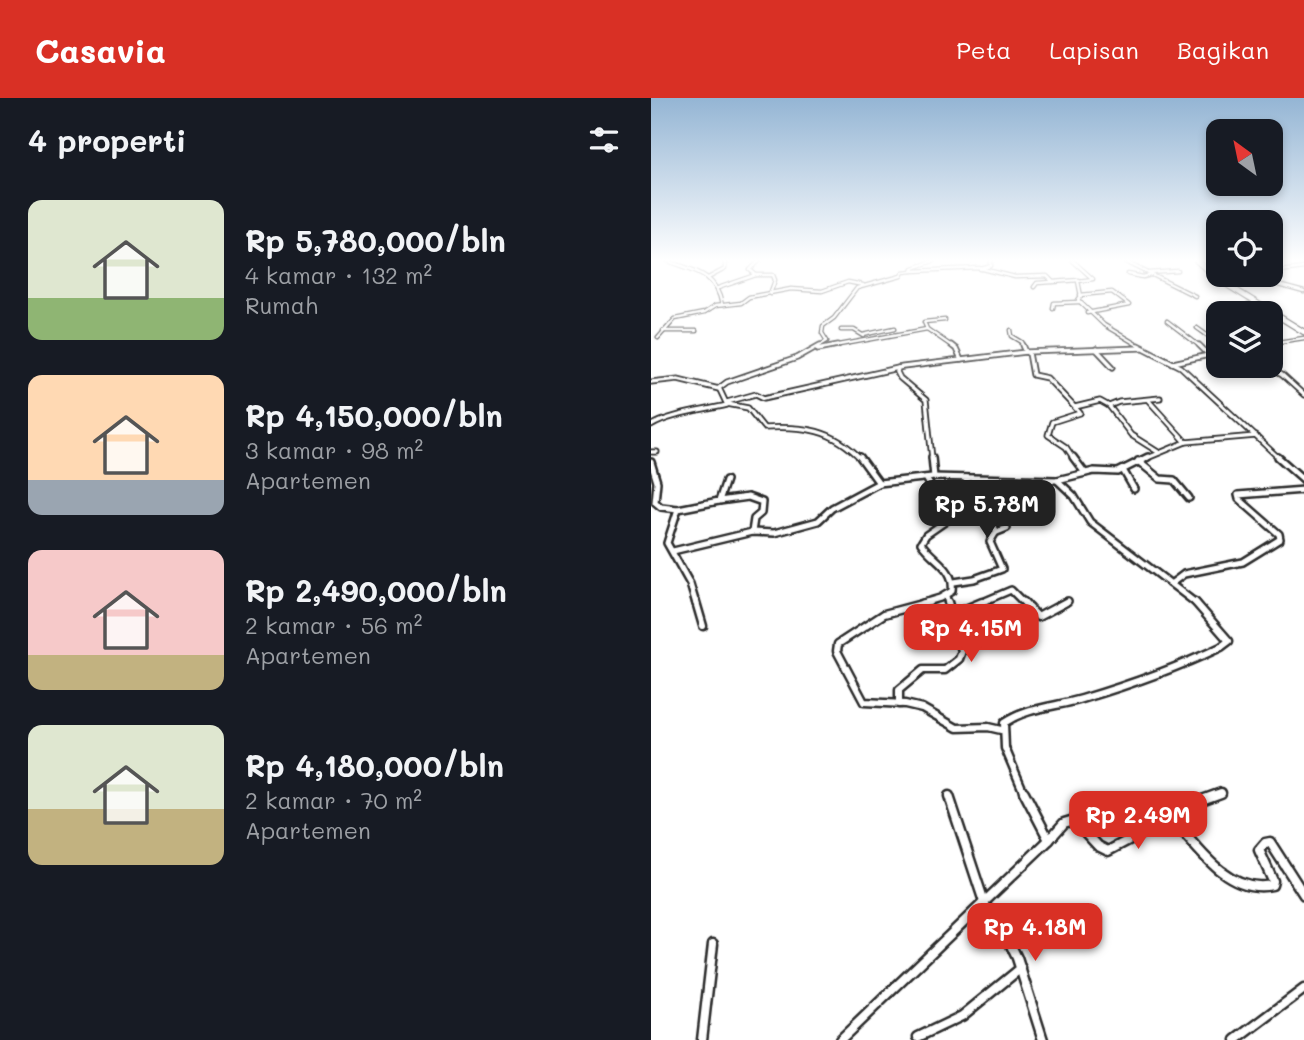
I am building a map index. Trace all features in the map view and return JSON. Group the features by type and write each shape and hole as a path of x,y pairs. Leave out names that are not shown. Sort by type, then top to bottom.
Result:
{"street":[{"path":"658,338 675,319 704,313 711,307 722,305"},
{"path":"719,389 739,375 795,360 818,349 827,341 822,333 823,326 845,305"},
{"path":"1081,305 1087,313 1142,348 1173,363 1225,402 1256,436 1304,480"},
{"path":"1087,313 1129,305"},
{"path":"945,320 924,322 927,329 955,349 961,360"},
{"path":"1167,321 1206,352"},
{"path":"1283,323 1304,331"},
{"path":"863,335 895,328"},
{"path":"1197,328 1206,334"},
{"path":"818,349 927,329"},
{"path":"841,330 855,330 863,335 866,341"},
{"path":"1011,330 1013,338 1023,343 1028,353 1033,375 1047,378 1075,407 1079,415 1052,422 1048,435 1066,447 1086,473"},
{"path":"663,331 696,331"},
{"path":"1283,341 1304,338"},
{"path":"651,426 666,417 690,415 756,394 763,398 898,368 1028,353 1142,348"},
{"path":"1096,349 1113,367"},
{"path":"1173,363 1206,356"},
{"path":"898,368 900,378 926,400 928,437 933,444 930,477 949,519 944,525 928,533 921,543 926,551 947,567 954,582 952,591 946,596 898,608 838,644 839,657 864,702 922,708 957,728 988,727 1001,730"},
{"path":"1283,375 1304,395"},
{"path":"651,382 678,379 719,389 727,403 748,408 764,428 800,426 829,438 839,438 860,457 879,483"},
{"path":"1109,406 1119,402 1160,398"},
{"path":"1148,400 1187,442"},
{"path":"1075,407 1100,401 1109,406 1131,435 1158,452"},
{"path":"673,551 752,532 774,533 822,519 832,508 879,483 930,477 1057,480 1086,473 1123,471 1138,461 1187,442 1256,436"},
{"path":"1138,461 1160,479 1174,480 1189,498"},
{"path":"651,462 658,474 655,502 661,508 677,509 748,498 762,502 761,513 754,519 752,532"},
{"path":"1123,471 1128,475 1134,489"},
{"path":"965,478 996,532"},
{"path":"719,501 726,480"},
{"path":"1049,840 1023,793 1002,737 1004,723 1011,718 1082,699 1226,645 1229,641 1199,605 1090,522 1074,496 1057,480"},
{"path":"1173,583 1184,574 1243,562 1280,539 1279,534 1238,499 1238,495 1304,490"},
{"path":"677,509 667,543 690,584 703,626"},
{"path":"954,582 974,579 1002,569 990,542 996,532 1007,528 1000,512"},
{"path":"953,614 1011,590 1018,594 1038,617 1068,601"},
{"path":"899,704 899,690 919,673 928,668 945,670 959,659 962,651 946,596"},
{"path":"840,1040 894,986 985,905 1064,823 1074,820 1086,829 1099,848 1108,850 1153,827 1185,819 1188,806 1221,793"},
{"path":"949,796 985,905 1005,933 1021,968 1043,1040"},
{"path":"1175,822 1205,858 1222,872 1246,885 1272,885 1273,881 1259,850 1265,843 1270,842 1304,895"},
{"path":"702,1040 713,944"},
{"path":"918,1037 962,1016 1021,968"},
{"path":"1236,1040 1304,989"}]}
